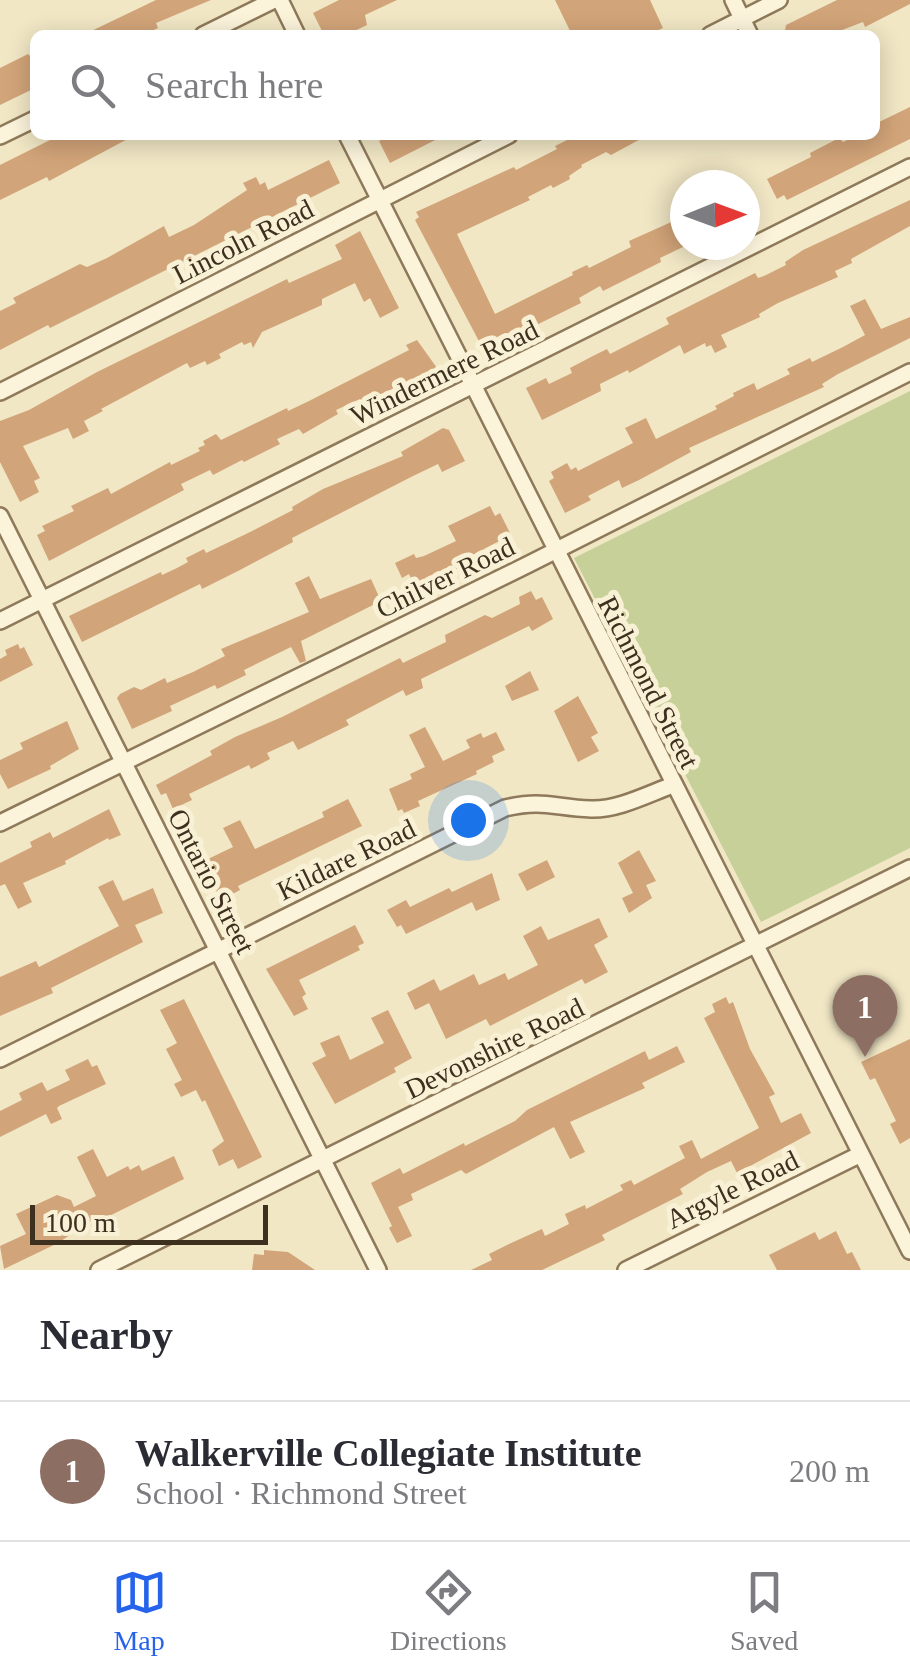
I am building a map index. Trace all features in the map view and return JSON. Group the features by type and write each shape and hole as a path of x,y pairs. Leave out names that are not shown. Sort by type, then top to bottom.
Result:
{"street":[{"path":"214,30 277,0 294,30"},
{"path":"733,0 748,30"},
{"path":"719,30 779,0"},
{"path":"0,136 30,121"},
{"name":"Richmond Street","path":"348,140 910,1251"},
{"name":"Lincoln Road","path":"0,392 500,140"},
{"name":"Windermere Road","path":"0,621 910,167"},
{"name":"Chilver Road","path":"0,823 556,551 910,372"},
{"name":"Ontario Street","path":"0,516 378,1270"},
{"name":"Kildare Road","path":"0,1059 505,808 545,802 592,810 615,806 673,784"},
{"name":"Devonshire Road","path":"98,1270 910,868"},
{"name":"Argyle Road","path":"626,1270 860,1154"}],"green space":[{"path":"910,391 910,848 761,922 574,558"}],"building":[{"path":"156,0 211,0 156,23 158,28 154,30 93,30"},
{"path":"339,0 397,0 365,15 367,25 356,30 322,30 313,13"},
{"path":"555,0 650,0 663,28 659,30 570,30"},
{"path":"837,0 910,0 910,4 865,27 863,22 842,30 785,30 786,25"},
{"path":"28,54 30,90 0,105 0,68"},
{"path":"910,107 910,139 787,200 784,195 777,199 767,179 835,140 880,140 880,122"},
{"path":"50,140 126,140 49,181 47,177 0,200 0,165"},
{"path":"381,140 435,140 390,163"},
{"path":"567,140 639,140 611,155 606,152 581,165 570,179 457,234 495,314 573,275 572,272 631,247 629,241 670,223 670,253 660,258 661,262 603,291 600,286 579,298 581,303 508,339 505,333 481,345 415,220 419,217 416,212 557,149 555,146"},
{"path":"329,160 340,183 0,350 0,311 16,303 13,298 80,264 87,267 107,258 164,226 169,237 194,225 247,190 243,183 256,177 260,185 265,182 268,190"},
{"path":"910,200 910,226 851,259 852,263 835,271 838,277 778,303 760,317 721,335 727,347 715,353 705,343 684,354 680,345 600,384 601,391 542,420 526,388 546,378 549,384 572,373 570,368 591,357 607,349 610,354 669,324 666,318 755,273 758,278 764,276 786,265 803,250"},
{"path":"360,231 399,308 380,318 370,298 364,302 355,283 322,299 322,305 262,332 253,348 251,342 242,342 207,365 205,361 190,368 187,363 101,409 84,421 89,431 73,439 68,428 23,446 40,478 34,481 39,492 20,502 0,462 0,421 29,410 97,372 287,279 289,283 342,259 335,245"},
{"path":"865,299 881,329 910,317 910,338 838,374 822,384 824,387 689,448 691,452 639,480 622,488 619,480 565,513 549,481 554,478 551,472 567,463 571,470 576,467 578,471 633,443 625,428 646,418 656,439 717,409 715,406 734,396 733,393 754,383 757,390 790,374 787,369 810,358 812,362 865,335 850,306"},
{"path":"417,340 437,368 362,403 360,399 336,410 338,414 303,434 299,429 277,439 280,444 244,462 213,475 210,470 181,484 184,490 49,561 37,535 45,531 42,526 74,511 71,506 108,488 111,494 170,462 171,465 200,451 198,448 205,445 203,441 216,434 221,440 309,401 409,350 406,345"},
{"path":"443,428 449,430 465,461 442,472 438,464 202,589 200,584 82,642 69,616 177,568 204,549 206,553 246,534 323,489 403,456 401,452"},
{"path":"490,506 495,516 500,513 511,535 457,563 459,568 448,573 446,569 414,585 409,574 402,578 395,563 414,554 416,558 424,556 456,541 448,526"},
{"path":"309,576 320,599 371,579 381,601 301,641 306,661 300,663 291,647 244,670 246,675 170,706 172,711 132,729 117,698 120,694 134,687 141,690 165,678 167,683 193,672 225,656 221,649 309,612 295,583"},
{"path":"531,591 536,600 542,597 553,619 532,631 529,626 421,679 423,688 406,696 403,690 346,720 349,725 298,750 293,741 267,753 270,759 189,794 192,800 173,809 166,793 161,795 156,785 212,755 210,751 235,737 400,658 403,663 446,642 445,635 485,615 492,618 520,604 519,597"},
{"path":"18,644 20,649 24,647 33,665 0,682 0,659 7,655 5,650"},
{"path":"530,671 539,690 512,701 505,686"},
{"path":"578,696 598,733 591,737 599,751 578,762 554,711"},
{"path":"67,721 79,749 50,766 51,769 8,789 0,774 0,760 23,749 20,743"},
{"path":"425,727 443,761 470,748 466,740 481,733 483,738 496,732 505,750 492,756 494,762 476,771 477,774 418,801 420,806 404,813 402,809 398,811 389,789 412,779 410,774 425,767 409,735"},
{"path":"348,799 362,826 238,886 240,890 221,900 205,869 212,866 208,859 233,847 223,828 240,820 255,849 324,817 322,812"},
{"path":"109,809 121,835 108,838 65,861 66,864 23,883 32,902 18,909 5,884 0,886 0,863 32,847 30,842 50,832 53,838"},
{"path":"639,850 656,881 646,885 652,898 629,913 622,898 633,893 618,863"},
{"path":"547,860 555,877 527,891 518,874"},
{"path":"492,873 500,900 476,911 472,902 406,934 387,910 406,900 410,907"},
{"path":"113,880 123,901 153,888 163,913 135,925 143,942 51,988 53,993 0,1016 0,977 36,961 39,967 119,926 98,887"},
{"path":"599,918 608,937 594,945 608,972 585,984 582,979 490,1026 486,1019 446,1039 429,1003 415,1010 407,993 434,979 440,991 474,974 479,985 505,973 508,980 538,965 523,936 541,926 548,940"},
{"path":"355,925 364,943 358,946 360,950 299,980 308,1009 294,1016 266,969"},
{"path":"726,997 729,1004 733,1002 750,1049 775,1094 769,1097 781,1123 801,1113 811,1133 737,1173 731,1161 707,1172 680,1189 683,1194 602,1235 605,1240 542,1270 471,1270 492,1260 489,1254 509,1244 542,1229 545,1236 569,1224 565,1214 585,1205 586,1209 623,1190 620,1185 631,1180 634,1185 685,1158 679,1146 692,1140 701,1159 759,1128 704,1018 715,1012 712,1004"},
{"path":"184,999 262,1157 238,1169 233,1159 219,1166 212,1150 224,1141 205,1100 202,1102 196,1090 181,1097 174,1084 182,1080 166,1049 177,1043 160,1010"},
{"path":"388,1010 412,1058 394,1068 396,1072 335,1104 312,1063 326,1056 320,1043 339,1035 350,1060 384,1043 371,1018"},
{"path":"910,1039 910,1138 900,1144 890,1124 896,1121 875,1078 870,1080 861,1062"},
{"path":"677,1046 685,1062 642,1083 645,1088 570,1122 585,1152 570,1159 554,1127 466,1174 461,1170 411,1194 413,1200 398,1207 412,1236 397,1243 371,1183 400,1168 403,1174 464,1143 465,1146 645,1051 649,1060"},
{"path":"88,1059 92,1067 97,1065 106,1084 59,1106 62,1119 51,1124 46,1114 0,1137 0,1111 22,1100 19,1093 42,1082 47,1091 70,1080 65,1070"},
{"path":"93,1149 107,1177 128,1166 130,1170 139,1165 142,1171 174,1156 184,1179 95,1223 94,1220 72,1230 58,1243 4,1269 0,1246 26,1234 16,1214 57,1195 71,1200 74,1207 96,1196 77,1157"},
{"path":"836,1231 847,1254 852,1252 861,1270 777,1270 769,1255 815,1232 819,1240"},
{"path":"264,1250 288,1252 315,1270 252,1270 254,1254 264,1255"}],"place":[{"name":"Walkerville Collegiate Institute","path":"865,1057"}]}
